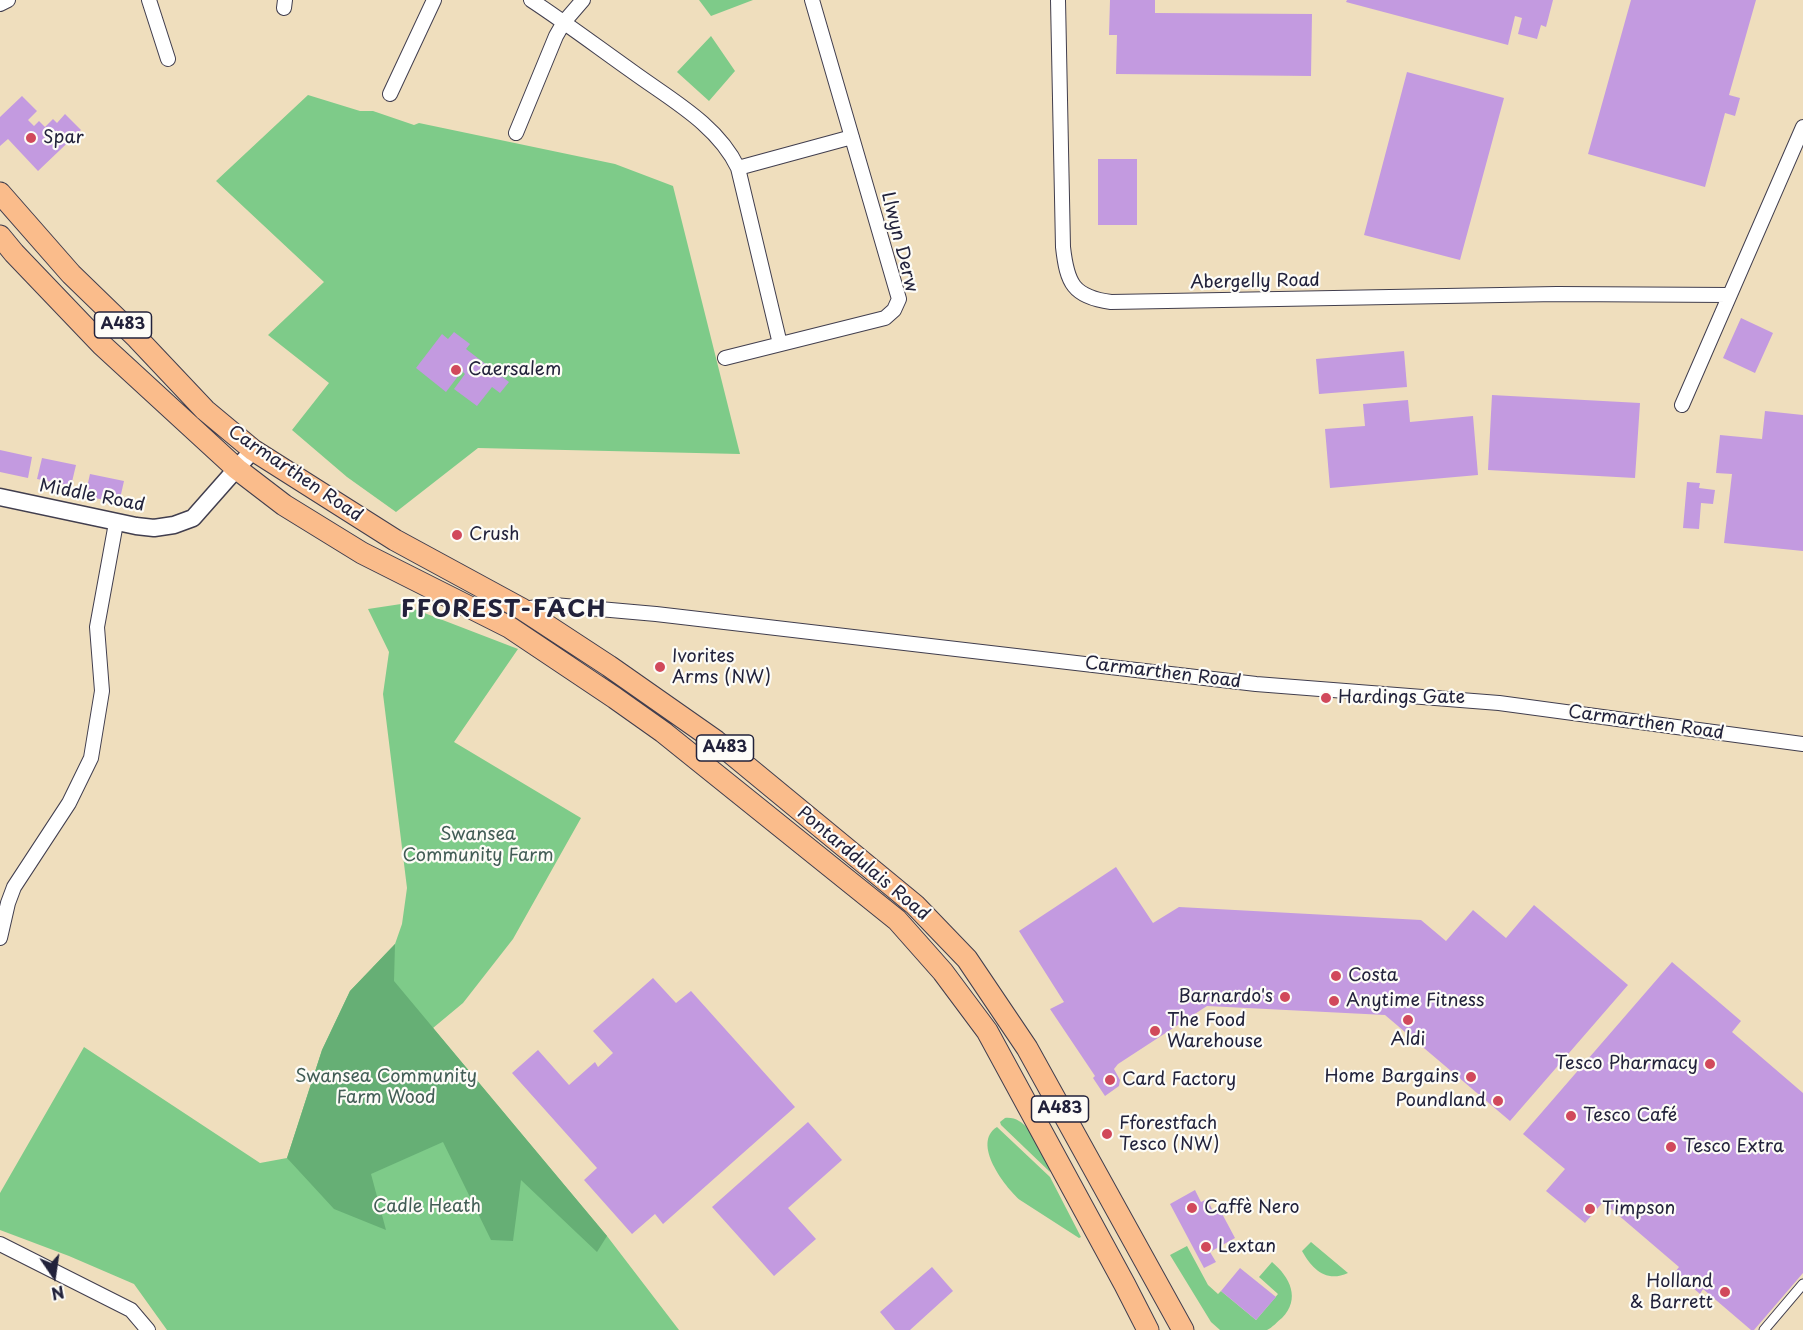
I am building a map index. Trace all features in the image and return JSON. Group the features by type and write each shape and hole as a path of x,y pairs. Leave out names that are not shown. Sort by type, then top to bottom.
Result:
{"main road":[{"name":"Carmarthen Road","path":"0,193 71,274 205,410 253,450 395,540 522,609"},
{"name":"Carmarthen Road","path":"0,236 102,345 237,469 284,505 362,553 509,627"},
{"name":"Pontarddulais Road","path":"522,609 609,666 716,741 915,904 967,959 1026,1047 1183,1330"},
{"name":"Pontarddulais Road","path":"509,627 663,732 897,920 944,972 987,1031 1148,1330"}],"street":[{"path":"0,4 8,0"},
{"path":"149,0 168,58"},
{"path":"390,94 434,0"},
{"path":"531,0 687,111 706,127 732,156 738,168 780,345"},
{"path":"516,133 556,36 564,22 583,0"},
{"name":"Llwyn Derw","path":"725,358 885,318 897,304 898,299 813,0"},
{"name":"Abergelly Road","path":"1058,0 1063,247 1070,280 1085,296 1111,302 1557,294 1730,296"},
{"path":"1682,405 1803,127"},
{"path":"738,168 852,136"},
{"name":"Middle Road","path":"0,497 116,523 154,528 174,525 193,518 253,450"},
{"path":"0,938 4,902 69,803 91,758 102,691 97,627 116,523"},
{"name":"Carmarthen Road","path":"522,609 554,605 656,614 1256,684 1499,703 1803,744"},
{"path":"509,627 522,609"},
{"path":"0,1244 131,1310 148,1330"},
{"path":"1764,1330 1803,1284"}],"green space":[{"path":"699,0 753,0 711,16"},
{"path":"711,36 735,71 709,101 677,72"},
{"path":"308,95 360,111 373,111 414,125 419,123 615,164 673,186 740,454 478,448 396,512 347,477 292,430 329,383 268,335 324,282 216,181"},
{"path":"401,604 518,649 454,742 581,818 513,939 463,1003 433,1028 607,1236 679,1330 167,1330 134,1284 0,1230 0,1193 84,1047 260,1163 287,1158 322,1050 350,991 395,944 402,924 407,888 383,694 389,652 368,609"},
{"name":"Swansea Community Farm Wood","path":"395,944 394,981 607,1236 597,1252 521,1180 513,1241 491,1240 443,1142 371,1174 386,1230 334,1209 287,1158 322,1050 350,991"},
{"path":"1005,1118 1018,1120 1027,1128 1035,1139 1050,1172 1001,1125 1000,1122"},
{"path":"997,1127 1050,1177 1081,1237 1079,1238 1020,1200 1006,1185 989,1154 990,1134"},
{"path":"1311,1242 1348,1273 1333,1276 1315,1269 1302,1251"},
{"path":"1187,1246 1208,1285 1218,1294 1221,1291 1256,1320 1278,1294 1259,1277 1272,1262 1284,1274 1291,1289 1292,1296 1288,1311 1267,1330 1220,1330 1211,1322 1170,1255"}],"building":[{"path":"1110,0 1155,0 1155,13 1312,14 1311,76 1116,74 1117,35 1109,35"},
{"path":"1347,0 1553,0 1546,27 1541,25 1537,39 1518,34 1522,18 1515,16 1508,45 1346,2"},
{"path":"1631,0 1756,0 1729,95 1740,98 1735,116 1725,113 1705,187 1588,154"},
{"path":"1407,72 1504,98 1460,260 1364,235"},
{"path":"22,96 37,111 28,120 34,126 39,121 45,127 53,119 57,123 65,114 81,130 38,171 8,139 0,146 0,117"},
{"path":"1098,159 1137,159 1137,225 1098,225"},
{"path":"1741,318 1773,333 1755,373 1723,358"},
{"name":"Caersalem","path":"454,332 470,344 466,349 509,382 500,393 492,387 477,406 454,389 465,374 462,371 446,392 416,368 442,334 448,339"},
{"path":"1404,351 1407,387 1319,394 1316,359"},
{"path":"1492,395 1640,403 1635,478 1488,470"},
{"path":"1408,400 1410,422 1473,416 1478,475 1330,488 1325,429 1365,426 1363,404"},
{"path":"1765,411 1803,415 1803,551 1724,543 1732,474 1716,473 1720,435 1762,439"},
{"path":"0,450 32,457 28,478 0,472"},
{"path":"42,458 76,465 71,486 37,479"},
{"path":"90,474 124,481 119,503 85,496"},
{"path":"1687,482 1700,483 1699,488 1715,490 1713,504 1701,503 1699,529 1683,528"},
{"path":"1116,867 1153,923 1179,907 1421,920 1446,941 1473,910 1506,938 1534,905 1628,985 1510,1121 1385,1015 1207,1006 1118,1064 1114,1069 1120,1080 1119,1086 1105,1096 1093,1078 1095,1076 1050,1009 1064,1002 1019,931"},
{"name":"Tesco Extra","path":"1672,962 1741,1021 1732,1032 1803,1093 1803,1273 1754,1330 1751,1330 1703,1289 1700,1294 1675,1272 1679,1267 1603,1202 1585,1223 1546,1191 1565,1169 1523,1134"},
{"path":"653,978 676,1003 691,991 795,1107 663,1224 655,1214 632,1234 584,1180 597,1168 512,1073 538,1050 569,1085 595,1062 598,1067 613,1053 593,1031"},
{"path":"808,1122 842,1160 788,1208 816,1239 774,1276 712,1207"},
{"path":"1195,1190 1201,1202 1207,1199 1213,1211 1219,1208 1235,1238 1210,1252 1216,1262 1204,1268 1170,1204"},
{"path":"932,1267 953,1291 910,1330 895,1330 880,1312"},
{"path":"1240,1268 1276,1297 1256,1320 1221,1291"}],"place":[{"name":"Spar","path":"31,138"},
{"name":"Caersalem","path":"456,370"},
{"name":"Crush","path":"457,535"},
{"name":"Ivorites Arms (NW)","path":"660,667"},
{"name":"Hardings Gate","path":"1326,698"},
{"name":"Costa","path":"1336,976"},
{"name":"Barnardo's","path":"1285,997"},
{"name":"Anytime Fitness","path":"1334,1001"},
{"name":"Aldi","path":"1408,1020"},
{"name":"The Food Warehouse","path":"1155,1031"},
{"name":"Tesco Pharmacy","path":"1710,1064"},
{"name":"Home Bargains","path":"1471,1077"},
{"name":"Card Factory","path":"1110,1080"},
{"name":"Poundland","path":"1498,1101"},
{"name":"Tesco Café","path":"1571,1116"},
{"name":"Fforestfach Tesco (NW)","path":"1107,1134"},
{"name":"Tesco Extra","path":"1671,1147"},
{"name":"Caffè Nero","path":"1192,1208"},
{"name":"Timpson","path":"1590,1209"},
{"name":"Lextan","path":"1206,1247"},
{"name":"Holland & Barrett","path":"1725,1292"}],"district":[{"name":"FFOREST-FACH","path":"504,610"}],"park label":[{"name":"Swansea Community Farm","path":"478,845"},
{"name":"Cadle Heath","path":"427,1207"}]}
